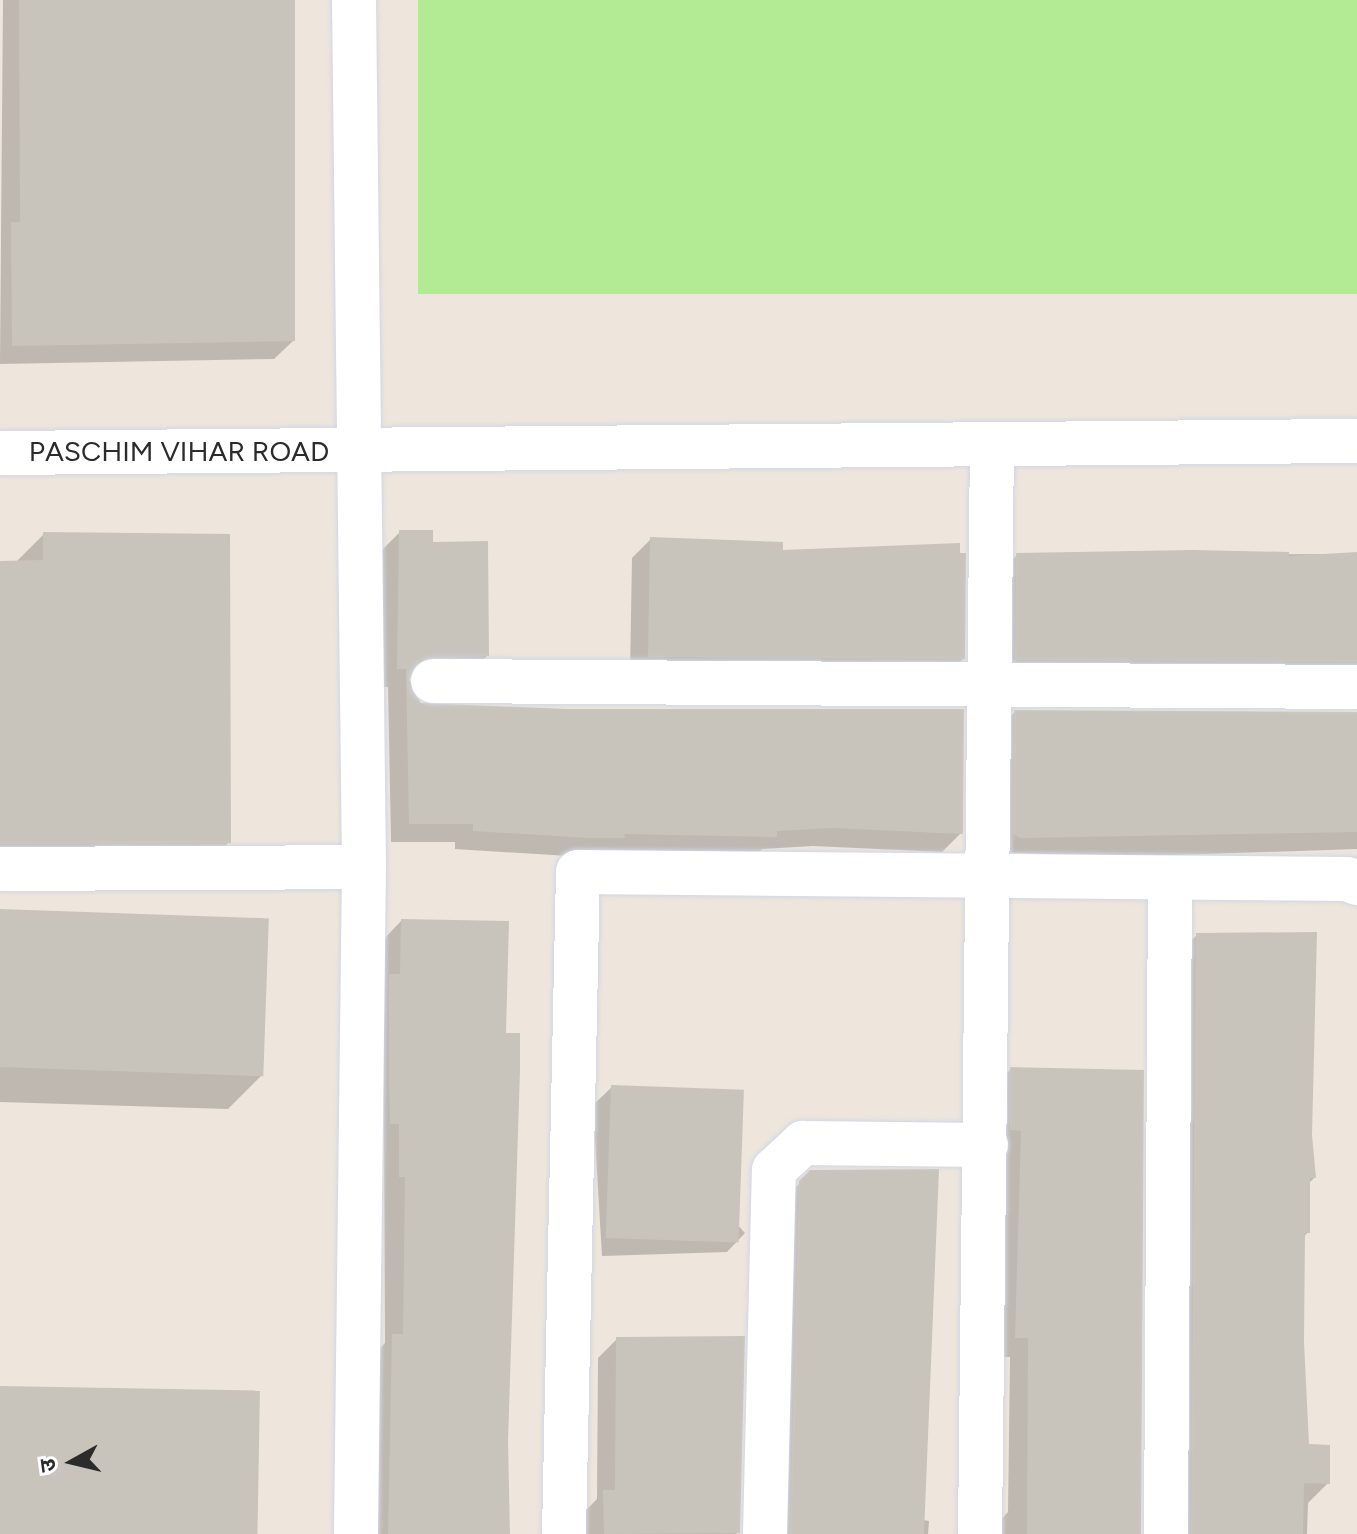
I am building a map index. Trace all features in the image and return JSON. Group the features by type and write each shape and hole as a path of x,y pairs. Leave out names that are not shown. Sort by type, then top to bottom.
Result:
{"street":[{"path":"354,0 364,867 356,1534"},
{"name":"PASCHIM VIHAR ROAD","path":"0,453 1357,441"},
{"path":"980,1534 990,876 992,444"},
{"path":"433,681 1357,687"},
{"path":"0,869 364,867"},
{"path":"564,1534 578,872 1347,879 1357,883"},
{"path":"1166,1534 1170,878"},
{"path":"765,1534 774,1170 803,1143 986,1145"}],"green space":[{"path":"418,0 1357,0 1357,294 418,294"}],"building":[{"path":"19,0 295,0 295,341 12,346 11,222 20,222"},
{"path":"399,530 433,530 433,542 488,541 489,656 420,660 408,682 421,703 568,709 964,709 963,834 833,828 777,831 777,837 624,834 625,838 589,838 473,831 473,824 409,824 406,669 397,669"},
{"path":"43,532 230,534 231,843 0,844 0,561 43,560"},
{"path":"650,537 783,542 783,550 960,543 960,553 966,553 965,659 648,657"},
{"path":"1289,552 1289,556 1357,552 1357,662 1015,660 1016,553"},
{"path":"1014,710 1357,712 1357,832 1020,838 1013,834"},
{"path":"0,909 269,918 263,1076 0,1067"},
{"path":"401,919 509,921 506,1033 520,1033 508,1441 510,1534 388,1534 392,1334 403,1334 405,1177 399,1177 399,1124 390,1124 389,974 400,974"},
{"path":"1317,932 1312,1135 1316,1178 1310,1178 1310,1233 1305,1233 1304,1342 1309,1444 1330,1445 1330,1484 1304,1483 1303,1534 1191,1534 1196,933"},
{"path":"1010,1067 1144,1070 1141,1534 1027,1534 1028,1338 1015,1338 1021,1131 1010,1130"},
{"path":"611,1085 744,1090 739,1243 606,1238"},
{"path":"939,1169 924,1534 790,1534 799,1181 810,1170"},
{"path":"745,1336 740,1533 604,1534 603,1490 615,1490 616,1337"},
{"path":"0,1386 260,1391 257,1534 0,1534"}]}
